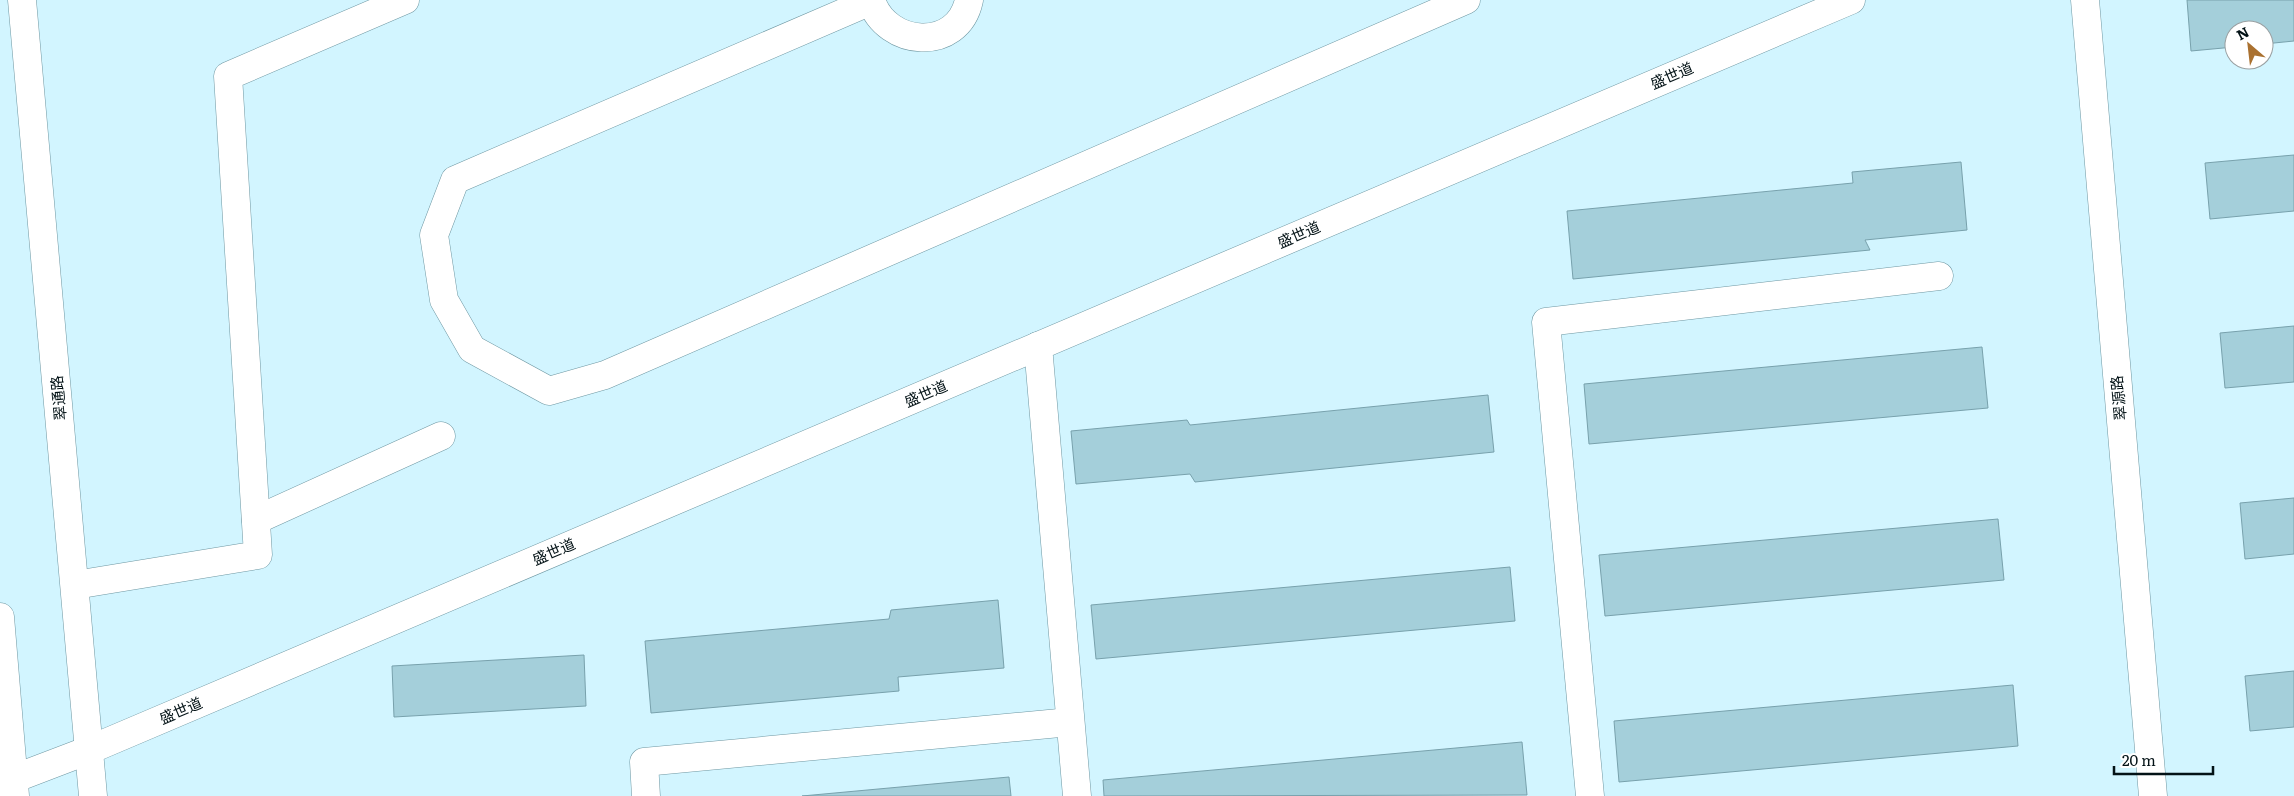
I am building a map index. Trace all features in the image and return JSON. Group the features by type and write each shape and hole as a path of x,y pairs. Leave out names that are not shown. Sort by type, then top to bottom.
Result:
{"street":[{"name":"翠通路","path":"22,0 76,585 93,796"},
{"path":"76,585 258,555 228,76 405,0"},
{"path":"970,0 964,16 950,30 930,38 911,37 893,30 878,14 871,1 455,180 434,235 444,300 472,349 549,391 605,375 1466,0"},
{"name":"盛世道","path":"10,786 89,750 1851,0"},
{"name":"翠源路","path":"2085,0 2154,796"},
{"path":"1590,796 1546,322 1939,276"},
{"path":"1038,346 1077,796"},
{"path":"256,520 441,436"},
{"path":"0,617 10,786"},
{"path":"646,796 644,762 1070,722"}],"building":[{"path":"2187,0 2294,0 2294,41 2274,43 2274,20 2224,20 2224,48 2191,51"},
{"path":"2294,155 2294,211 2210,219 2205,163"},
{"path":"1961,162 1967,230 1865,240 1870,250 1573,279 1567,211 1853,183 1852,172"},
{"path":"2294,326 2294,382 2225,388 2220,333"},
{"path":"1982,347 1988,408 1589,444 1584,384"},
{"path":"1488,395 1494,452 1195,482 1190,474 1076,484 1071,431 1187,420 1190,425"},
{"path":"2294,498 2294,554 2245,559 2240,503"},
{"path":"1998,519 2004,580 1605,616 1599,555"},
{"path":"1510,567 1515,621 1096,659 1091,605"},
{"path":"998,600 1004,668 898,677 899,691 651,713 645,641 889,619 891,610"},
{"path":"584,655 586,706 394,717 392,666"},
{"path":"2294,671 2294,727 2250,731 2245,676"},
{"path":"2013,685 2018,746 1619,782 1614,721"},
{"path":"1522,742 1527,795 1104,796 1103,780"},
{"path":"1009,777 1011,796 802,796"}]}
